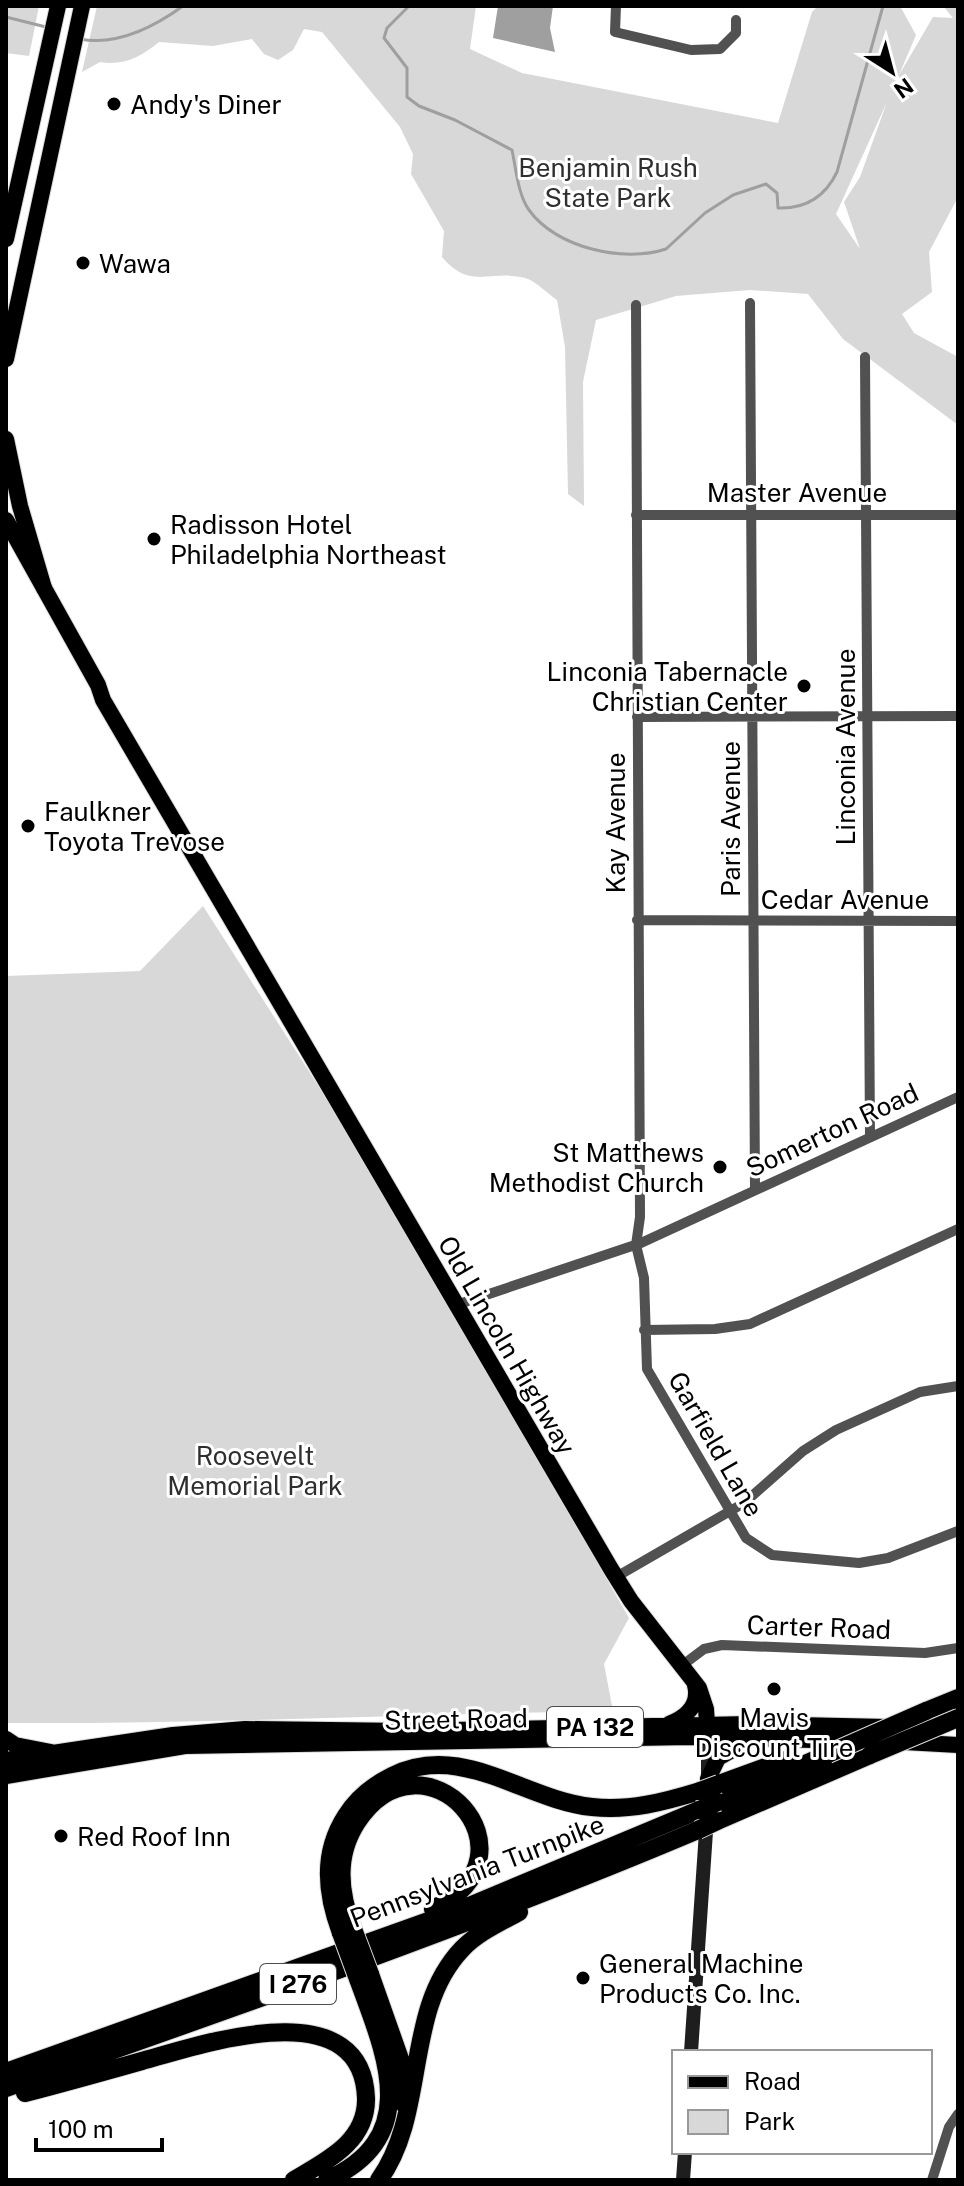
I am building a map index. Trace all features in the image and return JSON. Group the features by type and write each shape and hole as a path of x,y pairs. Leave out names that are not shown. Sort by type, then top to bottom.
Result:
{"highway":[{"path":"405,2126 400,2059 346,1938 329,1889 329,1862 335,1837 356,1803 376,1784 422,1765 460,1766 559,1800 603,1808 649,1805 709,1793 871,1735 958,1698"},
{"name":"Pennsylvania Turnpike","path":"6,2088 588,1876 958,1718"},
{"path":"425,1785 454,1797 470,1814 479,1837 478,1861 469,1883 447,1902 346,1938 341,1864 358,1821 382,1796 402,1787 425,1785"},
{"name":"Pennsylvania Turnpike","path":"6,2072 346,1938 462,1909 709,1793"},
{"path":"379,2180 396,2152 405,2126 429,2011 448,1967 481,1933 588,1876"},
{"path":"327,2180 355,2164 371,2147 388,2113 387,2062 364,1977"},
{"path":"6,2098 233,2036 280,2031 320,2037 338,2046 357,2066 365,2088 365,2111 345,2147 294,2180"}],"main road":[{"path":"6,239 57,9"},
{"path":"6,359 80,12"},
{"path":"6,439 20,506 44,588"},
{"name":"Old Lincoln Highway","path":"6,520 98,685 103,700 616,1577 703,1694 708,1731 709,1793 706,1872 691,2050"},
{"name":"Old Lincoln Highway","path":"6,540 91,689 103,700"},
{"path":"665,1725 684,1717 694,1705 697,1690 688,1670"},
{"name":"Street Road","path":"6,1760 217,1731 405,1731 665,1725 763,1739 958,1745"},
{"name":"Street Road","path":"6,1776 185,1746 958,1727"},
{"path":"6,1739 15,1745 51,1752"},
{"path":"709,1793 713,1765 727,1750 763,1739"},
{"path":"683,2180 685,2154"}],"street":[{"path":"616,6 615,32 709,52 720,49 736,33 736,20"},
{"name":"Paris Avenue","path":"750,303 755,1190"},
{"name":"Kay Avenue","path":"636,305 640,1217 636,1245"},
{"name":"Linconia Avenue","path":"865,357 870,1137"},
{"name":"Master Avenue","path":"636,515 958,515"},
{"path":"637,717 958,716"},
{"name":"Cedar Avenue","path":"637,920 958,921"},
{"name":"Somerton Road","path":"456,1305 636,1245 958,1097"},
{"path":"644,1330 715,1329 750,1324 958,1229"},
{"name":"Garfield Lane","path":"636,1245 644,1278 647,1369 746,1538 764,1552 831,1562 872,1562 958,1531"},
{"path":"616,1577 756,1494 803,1451 836,1430 920,1392 958,1386"},
{"name":"Carter Road","path":"688,1670 704,1649 722,1645 925,1653 958,1648"},
{"path":"932,2180 949,2127 958,2114"}],"green space":[{"path":"6,6 39,6 29,56 6,53"},
{"name":"Benjamin Rush State Park","path":"97,6 476,6 470,49 522,73 778,123 812,12 818,6 900,6 916,35 899,75 933,17 953,18 943,6 958,6 958,197 929,252 932,292 902,314 914,333 958,357 958,425 843,339 808,294 750,290 676,296 596,320 583,382 584,506 568,494 565,347 557,300 525,278 472,276 452,267 442,257 444,231 411,174 413,154 400,127 322,32 304,29 293,50 278,60 264,54 252,39 213,46 159,42 131,59 116,63 100,62 82,72","holes":["887,102 860,177 844,202 860,249 836,214"]},
{"name":"Roosevelt Memorial Park","path":"203,906 371,1168 629,1618 604,1664 613,1711 6,1723 6,976 140,971"}],"shaded area":[{"path":"498,6 553,6 550,28 555,52 493,38"}],"waterway":[{"path":"80,39 107,40 134,33 183,6"},
{"path":"409,6 387,28 384,38 407,68 407,97 419,106 455,120 512,150 525,204 541,223 556,234 592,249 631,254 666,249 705,213 733,195 766,184 777,193 778,208 805,204 820,195 837,172 883,6"},
{"path":"6,17 46,27"}],"place":[{"name":"Andy's Diner","path":"114,104"},
{"name":"Wawa","path":"83,263"},
{"name":"Radisson Hotel Philadelphia Northeast","path":"154,539"},
{"name":"Linconia Tabernacle Christian Center","path":"804,686"},
{"name":"Faulkner Toyota Trevose","path":"28,826"},
{"name":"St Matthews Methodist Church","path":"720,1167"},
{"name":"Mavis Discount Tire","path":"774,1689"},
{"name":"Red Roof Inn","path":"61,1836"},
{"name":"General Machine Products Co. Inc.","path":"583,1978"}]}
